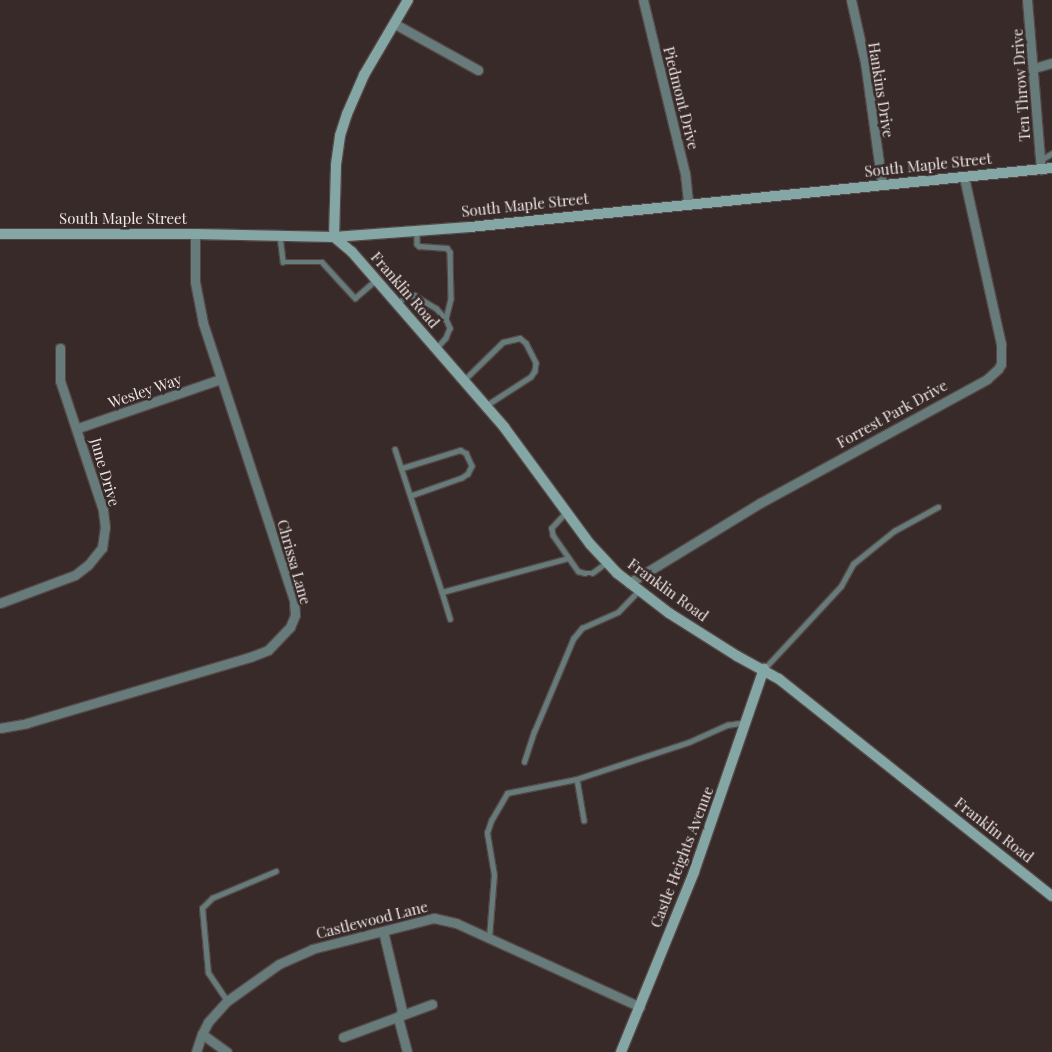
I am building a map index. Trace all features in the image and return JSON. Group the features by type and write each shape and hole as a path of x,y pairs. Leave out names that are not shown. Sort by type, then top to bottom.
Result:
{"street":[{"path":"334,238 334,195 342,131 358,88 408,0"},
{"name":"Piedmont Drive","path":"643,0 685,173 688,203"},
{"name":"Hankins Drive","path":"851,0 865,62 882,185"},
{"name":"Ten Throw Drive","path":"1027,0 1034,68 1040,165"},
{"path":"395,24 478,70"},
{"path":"1034,68 1052,63"},
{"name":"South Maple Street","path":"0,234 195,234 334,238 964,177 1040,165 1052,168"},
{"name":"Forrest Park Drive","path":"629,583 760,503 987,379 998,369 1001,364 1001,344 964,177"},
{"name":"Chrissa Lane","path":"0,728 27,723 250,657 268,650 290,627 295,615 294,600 203,323 194,282 195,234"},
{"name":"Franklin Road","path":"334,238 352,252 464,380 504,427 590,544 629,583 669,613 737,656 764,669 1052,896"},
{"name":"June Drive","path":"0,603 75,575 88,565 102,548 105,527 103,510 78,428 60,381 60,348"},
{"name":"Wesley Way","path":"78,428 220,379"},
{"name":"Castle Heights Avenue","path":"621,1052 694,872 748,722 764,669"},
{"name":"Castlewood Lane","path":"196,1052 202,1034 227,1001 252,982 295,956 312,949 434,918 456,923 640,1006"},
{"path":"383,931 402,1011 398,1018 407,1052"},
{"path":"343,1037 432,1004"},
{"path":"202,1034 227,1052"}],"lane":[{"path":"1040,165 1052,153"},
{"path":"417,230 417,244 419,246 447,248 450,252 450,300 446,319"},
{"path":"280,236 283,262 322,262 355,298 376,280"},
{"path":"397,303 405,297 414,295 436,308 446,319 450,328 446,338 436,349"},
{"path":"464,380 503,342 520,338 526,344 536,363 535,371 531,377 486,406"},
{"path":"395,449 412,496 450,619"},
{"path":"402,468 455,450 466,453 470,458 472,466 468,474 412,496"},
{"path":"764,669 840,586 853,564 894,531 938,507"},
{"path":"567,512 552,528 553,535 578,571 592,572 607,562"},
{"path":"442,592 569,558"},
{"path":"524,762 534,732 573,639 582,628 618,612 639,590"},
{"path":"489,939 494,874 487,832 507,793 577,778 689,742 727,725 748,722"},
{"path":"577,778 584,820"},
{"path":"227,1001 208,973 202,908 212,898 276,871"}]}
